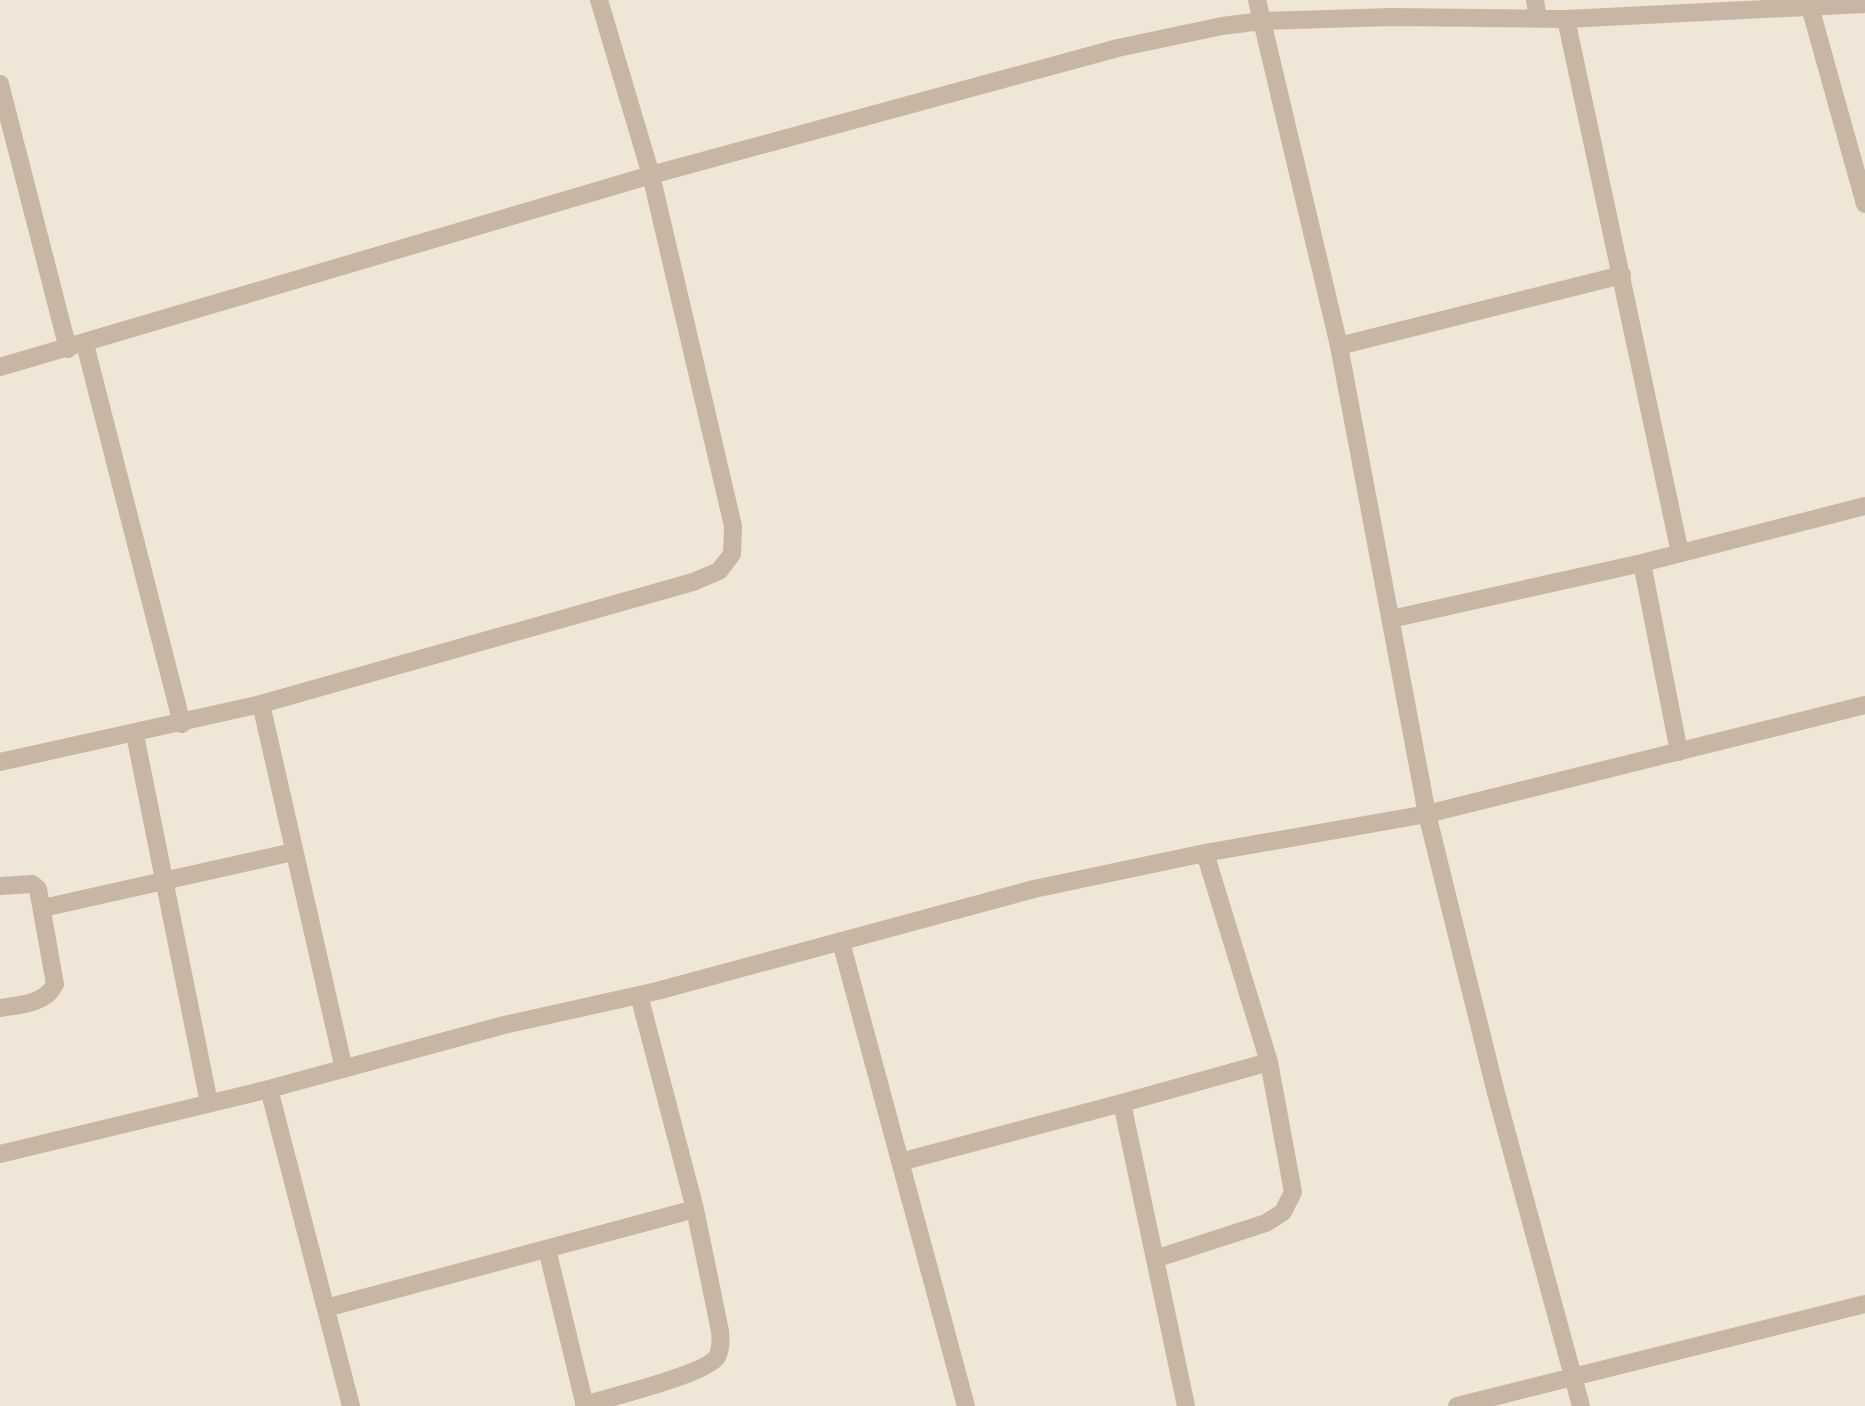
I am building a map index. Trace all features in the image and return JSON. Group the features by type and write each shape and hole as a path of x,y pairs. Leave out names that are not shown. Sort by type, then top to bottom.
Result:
{"street":[{"path":"0,762 135,735 261,704 693,582 719,571 726,563 732,554 733,526 651,175 599,0"},
{"path":"1256,0 1339,346 1427,814 1496,1093 1581,1406"},
{"path":"1535,0 1538,18"},
{"path":"0,367 651,175 1118,48 1262,21 1392,17 1566,19 1732,5 1810,7 1865,4"},
{"path":"1810,7 1865,204"},
{"path":"1566,19 1680,553"},
{"path":"0,84 182,724"},
{"path":"1339,346 1622,275"},
{"path":"1391,620 1642,563 1865,506"},
{"path":"1642,563 1679,752"},
{"path":"261,704 344,1069"},
{"path":"0,1154 269,1089 504,1025 639,995 1034,889 1205,853 1427,814 1865,705"},
{"path":"135,735 209,1103"},
{"path":"43,908 293,852"},
{"path":"1155,1259 1266,1223 1283,1212 1293,1192 1269,1062 1205,853"},
{"path":"0,886 32,884 38,889 54,984 51,992 41,999 0,1008"},
{"path":"841,942 966,1406"},
{"path":"547,1249 584,1405 697,1371 716,1358 721,1344 720,1331 695,1209 639,995"},
{"path":"900,1161 1269,1062"},
{"path":"269,1089 351,1406"},
{"path":"1122,1103 1186,1406"},
{"path":"326,1308 695,1209"},
{"path":"1457,1406 1574,1379 1865,1304"}]}
